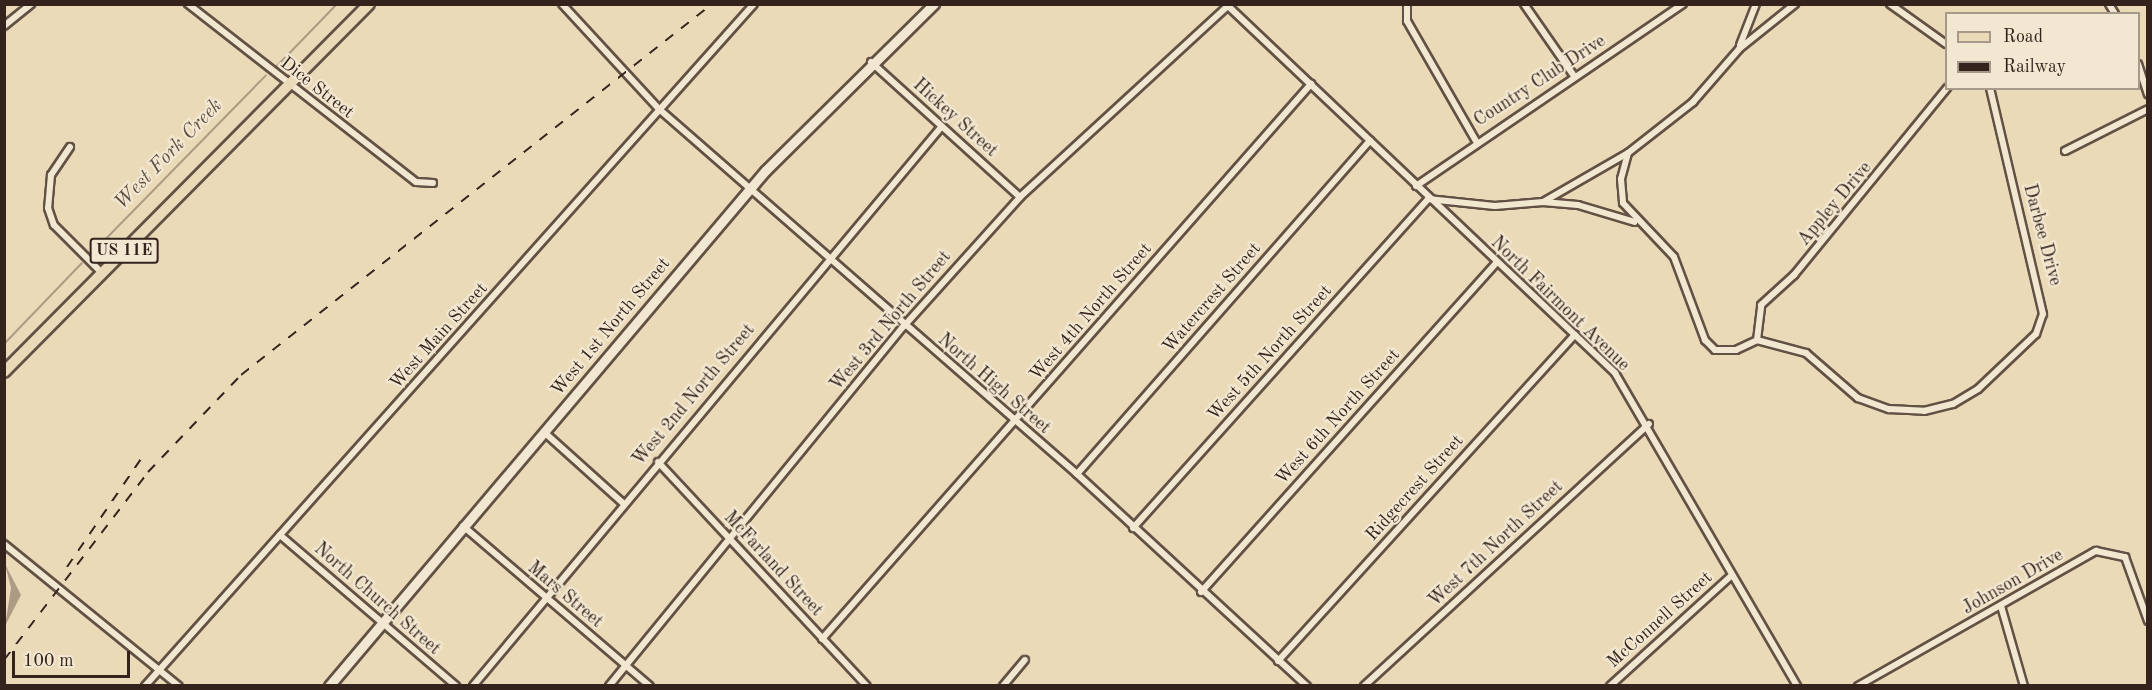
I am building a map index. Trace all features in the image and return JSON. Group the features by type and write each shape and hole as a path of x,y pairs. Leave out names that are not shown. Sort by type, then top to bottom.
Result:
{"main road":[{"name":"US 11E","path":"4,372 369,4"},
{"name":"West 1st North Street","path":"329,686 749,191 871,61 934,4"}],"street":[{"path":"4,26 31,4"},
{"name":"Dice Street","path":"188,4 416,182 433,183"},
{"name":"North High Street","path":"562,4 659,109 749,191 1077,474 1201,592 1306,686"},
{"name":"West Main Street","path":"145,686 754,4"},
{"path":"1407,4 1407,21 1476,141"},
{"path":"1524,4 1574,76"},
{"name":"Country Club Drive","path":"1416,186 1476,141 1683,4"},
{"path":"1738,48 1756,4"},
{"path":"1542,202 1628,153 1693,102 1738,48 1795,4"},
{"path":"1890,4 1945,43"},
{"name":"North Fairmont Avenue","path":"1227,5 1428,199 1615,374 1648,424 1731,576 1797,686"},
{"name":"West 3rd North Street","path":"609,686 904,326 1020,197 1227,5"},
{"name":"Hickey Street","path":"871,61 1020,197"},
{"path":"2140,67 2148,94"},
{"name":"West 4th North Street","path":"822,639 1311,84"},
{"name":"Appley Drive","path":"1757,340 1761,305 1794,275 1945,90"},
{"name":"Darbee Drive","path":"1757,340 1806,353 1858,398 1889,409 1924,411 1953,404 1978,389 2036,334 2043,295 1990,90"},
{"path":"2065,151 2148,109"},
{"name":"West 2nd North Street","path":"473,686 827,258 942,126"},
{"name":"Watercrest Street","path":"1077,474 1370,141"},
{"path":"70,147 51,175 48,207 58,230 102,273"},
{"path":"1628,153 1623,195 1635,222 1674,257 1705,340 1714,350 1736,350 1757,340"},
{"path":"1428,199 1496,206 1542,202 1578,205 1635,222"},
{"name":"West 5th North Street","path":"1133,528 1428,199"},
{"name":"West 6th North Street","path":"1201,592 1496,263"},
{"name":"Ridgecrest Street","path":"1278,660 1575,335"},
{"name":"West 7th North Street","path":"1364,686 1372,683 1648,424"},
{"path":"544,432 624,504"},
{"name":"McFarland Street","path":"658,462 867,686"},
{"name":"Mars Street","path":"463,526 545,599 650,686"},
{"name":"North Church Street","path":"280,535 456,686"},
{"path":"4,544 179,686"},
{"name":"Johnson Drive","path":"1858,686 2096,551 2113,551 2125,557 2134,574 2148,621"},
{"name":"McConnell Street","path":"1610,686 1731,576"},
{"path":"2001,606 2024,686"},
{"path":"1003,686 1025,660"}],"shaded area":[{"path":"5,564 21,595 5,626 11,588"}],"waterway":[{"name":"West Fork Creek","path":"276,67 337,4"},
{"name":"West Fork Creek","path":"91,254 266,75"},
{"name":"West Fork Creek","path":"4,344 82,263"}],"railway":[{"path":"4,660 148,472 241,375 712,4"},
{"path":"67,567 141,459"}]}
